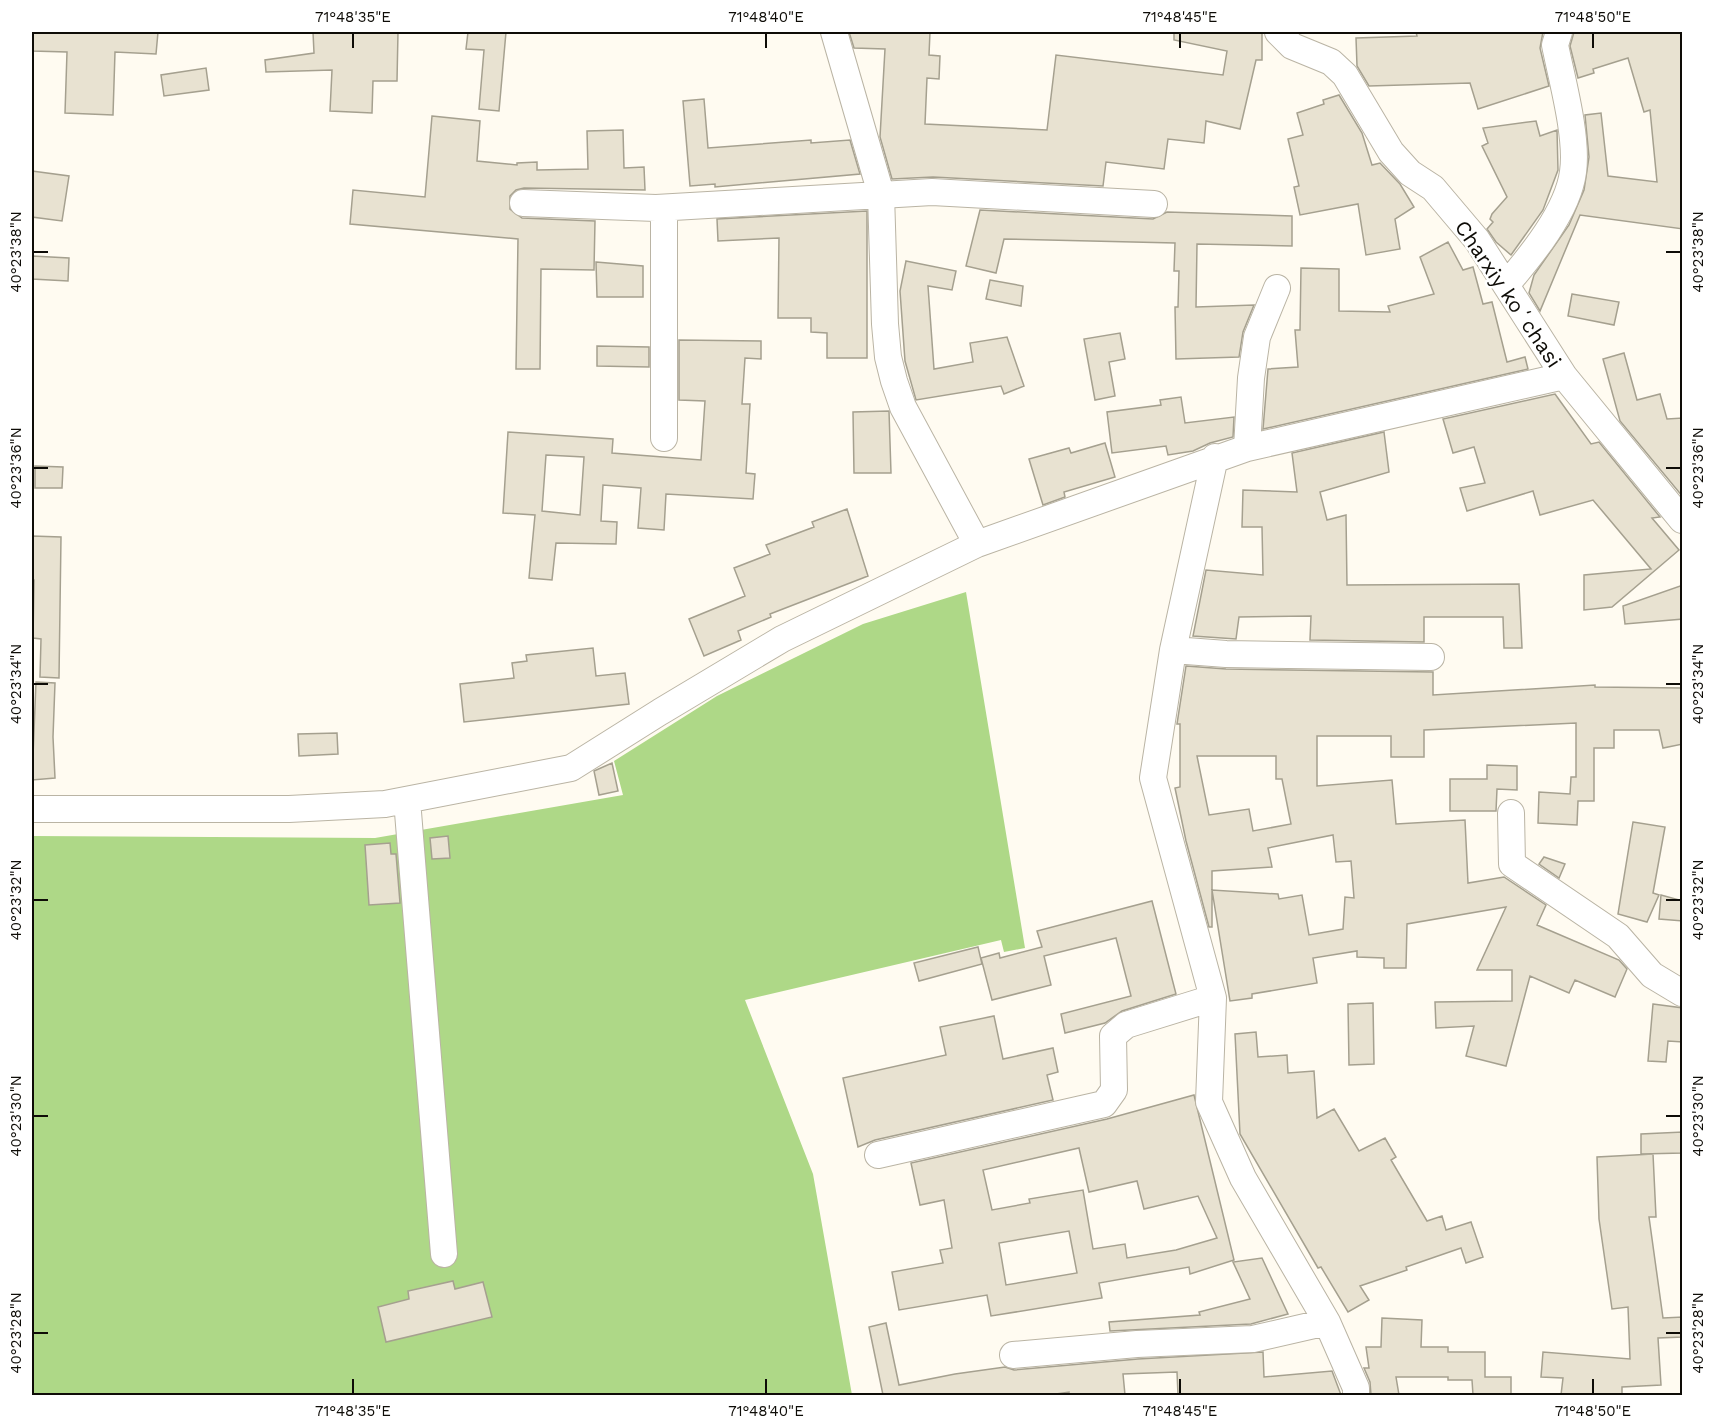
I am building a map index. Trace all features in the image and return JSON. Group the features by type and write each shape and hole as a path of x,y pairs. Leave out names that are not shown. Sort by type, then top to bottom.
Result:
{"street":[{"path":"834,32 881,194 885,324 888,357 894,381 903,407 977,544"},
{"name":"Charxiy koʻchasi","path":"1278,32 1292,46 1330,62 1345,75 1391,152 1410,173 1433,188 1477,240 1564,376 1683,520"},
{"path":"1506,285 1546,235 1573,174 1574,155 1555,45 1559,32"},
{"path":"523,203 664,208 932,192 1154,204"},
{"path":"664,208 664,438"},
{"path":"1247,448 1251,378 1257,337 1277,288"},
{"path":"32,809 289,809 385,804 571,768 783,639 977,544 1215,457 1564,376"},
{"path":"1215,457 1173,650 1153,778 1213,998 1209,1102 1243,1178 1327,1322 1356,1388 1356,1395"},
{"path":"1173,650 1226,654 1431,657"},
{"path":"407,800 444,1254"},
{"path":"1511,813 1512,864 1618,936 1652,975 1683,993"},
{"path":"878,1155 1104,1104 1114,1090 1113,1036 1126,1025 1213,998"},
{"path":"1013,1355 1137,1344 1253,1339 1327,1322"}],"green space":[{"path":"966,592 1025,948 1004,952 1001,940 745,1000 813,1174 852,1395 32,1396 32,836 375,838 623,795 614,761 717,696 863,624"}],"building":[{"path":"32,32 158,32 156,54 115,52 113,115 65,113 67,52 32,51"},
{"path":"313,32 398,32 397,81 373,81 372,113 330,111 332,70 266,72 265,60 314,53"},
{"path":"468,32 506,32 499,111 479,109 484,50 466,49"},
{"path":"849,32 930,32 929,55 940,56 939,79 927,78 925,124 1047,130 1056,55 1223,75 1227,51 1174,40 1174,32 1262,32 1262,60 1256,60 1240,129 1206,121 1204,143 1168,139 1164,169 1106,162 1103,186 933,177 892,179 880,137 885,49 854,48"},
{"path":"1416,32 1543,32 1540,48 1549,86 1478,109 1470,83 1369,86 1357,66 1356,38 1417,36"},
{"path":"1574,32 1683,32 1683,229 1580,215 1540,311 1529,293 1534,275 1569,225 1584,190 1589,157 1585,115 1601,113 1608,176 1657,182 1650,110 1644,112 1628,58 1593,69 1594,73 1578,78 1570,46"},
{"path":"206,68 209,90 164,96 161,75"},
{"path":"1339,95 1362,133 1372,165 1380,163 1400,184 1414,207 1395,219 1400,249 1366,255 1358,204 1300,215 1294,187 1299,186 1288,139 1303,135 1297,113 1324,104 1323,100"},
{"path":"704,99 708,148 811,140 811,143 850,140 860,174 715,187 715,184 690,186 683,101"},
{"path":"432,116 480,121 477,161 517,165 517,163 537,162 537,170 588,169 587,131 623,130 624,168 644,167 645,190 524,188 516,190 510,196 510,209 522,218 595,221 594,270 541,269 540,369 516,369 518,239 350,224 353,190 425,197"},
{"path":"1536,121 1540,136 1557,130 1558,170 1543,210 1511,255 1496,242 1487,229 1493,222 1490,219 1492,214 1507,197 1482,146 1488,143 1483,128"},
{"path":"32,171 69,176 62,221 32,217"},
{"path":"980,210 1153,219 1167,212 1292,216 1292,246 1197,244 1196,307 1254,305 1243,332 1239,357 1176,359 1175,307 1178,307 1179,271 1174,271 1175,243 1004,239 996,273 966,266"},
{"path":"867,211 867,358 827,358 827,333 811,332 811,318 778,318 779,238 718,241 717,219"},
{"path":"1448,242 1463,270 1473,267 1483,304 1492,302 1507,362 1525,357 1528,369 1263,429 1268,369 1298,367 1295,330 1300,330 1301,268 1339,269 1339,311 1390,312 1388,306 1434,294 1420,257"},
{"path":"32,256 69,258 68,281 32,279"},
{"path":"906,261 956,271 952,290 928,286 934,369 973,362 970,343 1007,337 1024,386 1004,394 1001,386 916,400 905,361 900,291"},
{"path":"596,262 643,266 643,297 597,297"},
{"path":"990,280 1023,286 1021,306 986,299"},
{"path":"1572,294 1619,302 1614,325 1568,316"},
{"path":"1120,333 1125,359 1109,362 1115,396 1095,400 1084,339"},
{"path":"679,340 761,341 761,359 745,358 742,404 750,404 746,473 755,474 753,499 666,494 664,530 638,528 641,488 603,485 601,521 617,522 616,544 556,543 552,580 529,578 535,515 503,513 508,432 613,439 612,453 701,460 705,401 679,400","holes":["546,455 584,457 580,515 542,511"]},
{"path":"597,346 649,347 649,367 597,366"},
{"path":"1624,353 1637,400 1660,394 1667,419 1683,418 1683,497 1620,421 1603,359"},
{"path":"1555,394 1591,444 1599,442 1660,517 1652,518 1679,550 1612,607 1584,610 1584,575 1651,569 1593,500 1540,515 1533,491 1467,511 1460,488 1485,483 1474,447 1453,453 1443,419"},
{"path":"1181,397 1185,423 1234,417 1233,437 1210,443 1193,451 1168,455 1166,446 1112,453 1107,412 1161,405 1160,400"},
{"path":"889,411 891,473 854,473 853,412"},
{"path":"1384,432 1389,472 1320,492 1327,520 1346,515 1347,585 1519,584 1522,648 1504,648 1503,617 1424,617 1424,642 1310,640 1311,616 1239,617 1236,639 1193,636 1206,570 1263,575 1262,527 1242,527 1243,490 1297,492 1292,453"},
{"path":"1105,443 1115,477 1064,492 1065,497 1043,505 1029,459 1069,448 1071,453"},
{"path":"35,466 63,467 62,488 35,488"},
{"path":"847,509 868,576 770,614 771,617 738,631 741,640 704,656 689,619 745,596 734,568 770,554 766,545 814,527 812,522"},
{"path":"32,536 61,537 59,678 40,677 41,639 33,638"},
{"path":"1683,585 1683,619 1625,624 1623,606"},
{"path":"593,648 596,676 625,673 629,704 464,722 460,684 514,678 512,663 527,661 526,655"},
{"path":"1186,666 1226,669 1433,672 1433,695 1595,685 1595,687 1683,688 1683,744 1663,748 1659,730 1614,730 1614,748 1594,748 1594,801 1578,801 1577,825 1538,823 1539,792 1570,794 1571,777 1576,777 1576,723 1424,730 1424,757 1391,757 1391,736 1317,736 1317,786 1392,780 1396,824 1465,820 1468,883 1504,877 1546,905 1537,925 1619,960 1627,969 1615,997 1575,980 1569,993 1530,976 1506,1066 1466,1056 1474,1026 1436,1028 1435,1002 1512,1001 1512,970 1477,970 1506,907 1407,924 1406,968 1384,968 1384,958 1357,957 1357,951 1313,958 1317,983 1252,994 1252,998 1230,1001 1212,890 1212,927 1209,927 1186,841 1175,788 1180,787 1180,724 1177,724","holes":["1197,756 1276,756 1276,779 1282,779 1291,824 1253,831 1249,809 1209,815","1333,835 1336,862 1351,861 1354,898 1345,897 1343,929 1309,935 1302,895 1279,899 1278,894 1212,890 1212,871 1272,867 1268,848"]},
{"path":"36,682 55,683 53,737 55,778 32,780"},
{"path":"337,733 338,754 299,756 298,734"},
{"path":"612,763 618,791 599,795 594,771"},
{"path":"1487,765 1517,766 1517,790 1497,789 1496,811 1450,811 1450,779 1487,779"},
{"path":"1633,822 1665,827 1653,893 1659,895 1647,922 1618,914"},
{"path":"448,836 450,858 432,859 430,838"},
{"path":"390,843 391,854 396,854 400,903 369,905 365,845"},
{"path":"1544,857 1565,864 1559,878 1539,864"},
{"path":"1661,895 1683,901 1683,921 1659,919"},
{"path":"1152,901 1176,994 1122,1011 1105,1023 1065,1033 1061,1014 1131,996 1116,938 1044,956 1051,985 992,1000 981,958 999,953 1000,958 1042,947 1037,931"},
{"path":"978,947 982,964 919,981 914,963"},
{"path":"1373,1003 1374,1064 1349,1065 1348,1004"},
{"path":"1653,1004 1683,1008 1683,1042 1668,1041 1666,1062 1648,1061"},
{"path":"994,1016 1003,1059 1053,1048 1058,1072 1047,1075 1053,1100 875,1140 858,1147 843,1078 946,1055 940,1027"},
{"path":"1256,1032 1258,1057 1287,1055 1288,1073 1314,1071 1317,1118 1334,1109 1359,1151 1385,1138 1396,1157 1391,1160 1427,1221 1442,1216 1446,1230 1471,1222 1483,1257 1466,1263 1461,1248 1406,1267 1407,1270 1360,1286 1369,1300 1348,1312 1321,1267 1318,1268 1240,1134 1235,1034"},
{"path":"1194,1095 1234,1260 1190,1274 1189,1267 1099,1283 1102,1298 991,1316 987,1295 899,1310 892,1272 943,1263 940,1250 952,1248 944,1200 920,1205 911,1163 1107,1119","holes":["1079,1148 1089,1192 1137,1181 1144,1209 1198,1196 1217,1238 1176,1250 1127,1258 1125,1244 1093,1249 1083,1190 1029,1199 1030,1203 992,1210 983,1170","1069,1231 1077,1273 1006,1285 999,1243"]},
{"path":"1683,1132 1683,1153 1641,1154 1641,1134"},
{"path":"1653,1154 1656,1217 1649,1217 1663,1318 1683,1317 1683,1337 1658,1338 1661,1385 1622,1387 1622,1395 1561,1395 1563,1378 1541,1377 1543,1352 1630,1359 1628,1307 1612,1309 1599,1219 1597,1157"},
{"path":"1262,1258 1288,1314 1251,1324 1110,1331 1109,1322 1200,1315 1199,1312 1250,1299 1233,1262"},
{"path":"453,1281 455,1289 483,1282 492,1317 386,1342 378,1307 409,1299 408,1291"},
{"path":"1382,1318 1422,1320 1421,1347 1448,1347 1448,1352 1485,1352 1485,1377 1511,1377 1511,1395 1473,1395 1472,1380 1448,1380 1448,1377 1396,1377 1399,1395 1371,1395 1370,1382 1364,1368 1369,1368 1366,1347 1381,1347"},
{"path":"886,1323 899,1385 1005,1367 1014,1370 1138,1359 1263,1352 1264,1377 1332,1371 1341,1395 1178,1395 1177,1372 1123,1374 1125,1395 1069,1395 1069,1392 1049,1395 883,1395 869,1327"}]}
